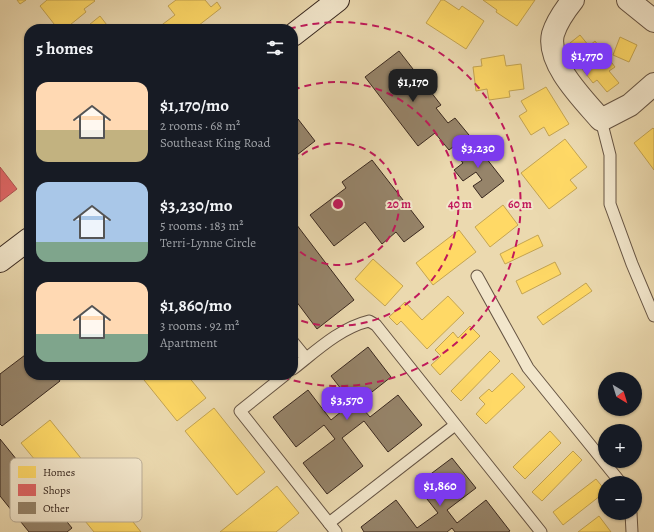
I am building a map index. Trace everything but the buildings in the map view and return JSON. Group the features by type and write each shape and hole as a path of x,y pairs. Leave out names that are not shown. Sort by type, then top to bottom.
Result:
{"street":[{"path":"298,31 338,0"},
{"path":"573,0 564,11 553,35 553,46 557,63 574,88 601,120 630,105 654,84"},
{"path":"628,0 654,21"},
{"path":"0,261 24,243"}],"lane":[{"path":"601,120 610,155 610,204 632,264 654,316"},
{"path":"477,276 528,368 615,476"},
{"path":"298,365 323,345 347,330 369,321 376,325 541,532"},
{"path":"298,348 306,358"},
{"path":"279,380 240,411 336,532"},
{"path":"329,523 455,425"},
{"path":"631,520 632,532"}]}
